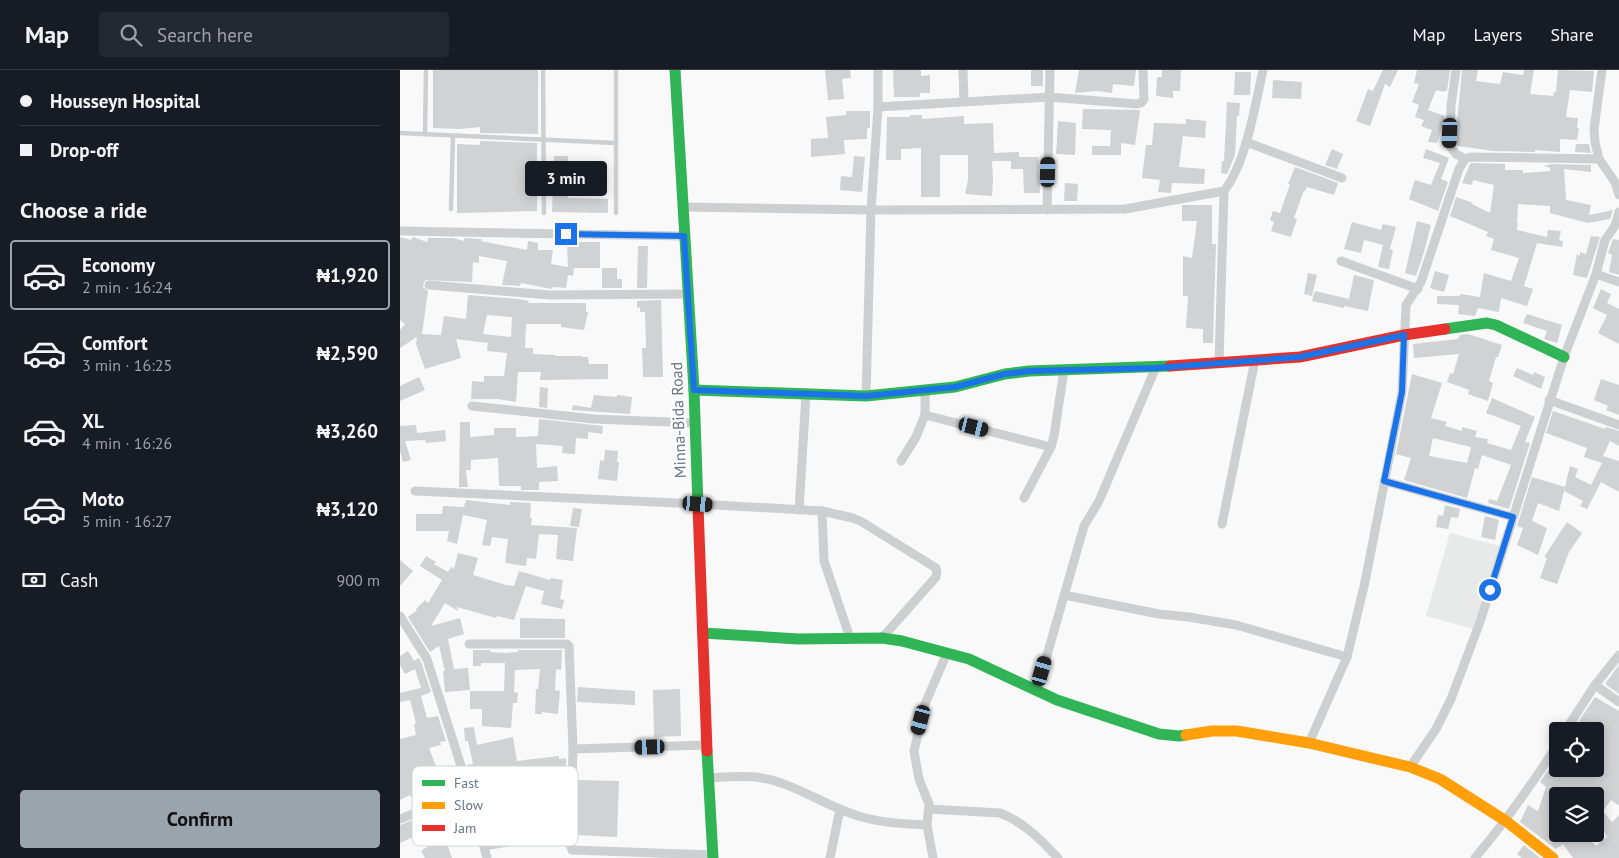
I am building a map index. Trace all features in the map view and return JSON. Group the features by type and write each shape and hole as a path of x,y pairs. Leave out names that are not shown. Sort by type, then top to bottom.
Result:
{"street":[{"name":"Minna-Bida Road","path":"675,70 694,390 708,778 713,856"},
{"path":"866,396 871,210 878,107 878,70"},
{"path":"963,70 964,102"},
{"path":"1047,210 1050,70"},
{"path":"878,107 1049,97 1141,103 1144,99 1143,70"},
{"path":"1219,362 1224,191 1235,173 1246,142 1263,70"},
{"path":"1456,70 1450,106 1450,146 1456,154 1464,159"},
{"path":"1602,70 1594,129 1599,159 1615,182 1619,195"},
{"path":"1246,142 1342,178"},
{"path":"1309,743 1347,657 1365,582 1402,392 1406,305 1418,288 1459,169 1464,159 1471,157 1599,159"},
{"path":"682,207 871,210 1125,209 1224,191"},
{"path":"1410,766 1436,729 1451,699 1480,622 1549,400 1596,274 1604,240 1617,226 1619,212"},
{"path":"400,231 684,236"},
{"path":"1341,261 1418,288"},
{"path":"1596,274 1619,282"},
{"path":"430,285 550,295 688,294"},
{"path":"694,390 866,396 955,387 1005,374 1029,371 1156,368 1300,357 1404,335 1488,323 1564,357"},
{"path":"1222,524 1255,360"},
{"path":"1036,690 1084,526 1099,500 1156,368"},
{"path":"1024,498 1051,447 1064,370"},
{"path":"901,461 916,437 924,415 925,390"},
{"path":"799,510 806,394"},
{"path":"1549,400 1619,425"},
{"path":"472,406 594,419 695,423"},
{"path":"924,415 1051,447"},
{"path":"1384,481 1513,517"},
{"path":"415,491 822,511 853,518 936,568 936,577 882,638"},
{"path":"822,511 824,561 850,638"},
{"path":"1064,595 1159,614 1236,625 1347,657"},
{"path":"400,616 427,659 460,766"},
{"path":"703,633 798,639 882,638 902,641 969,659 1057,700 1159,734 1179,736 1212,731 1237,731 1309,743 1410,766 1440,780 1506,821 1553,858"},
{"path":"469,644 567,644 569,646 572,766"},
{"path":"933,858 927,825 929,809 919,779 914,751 925,704 947,652"},
{"path":"1571,722 1595,685 1619,655"},
{"path":"1595,685 1619,702"},
{"path":"573,749 707,745"},
{"path":"1475,858 1506,821 1549,758"},
{"path":"708,778 744,776 762,778 781,783 862,818 927,825"},
{"path":"929,809 1000,813 1010,817 1034,833 1058,858"},
{"path":"830,858 840,810"},
{"path":"400,819 412,814"},
{"path":"484,846 487,858"},
{"path":"571,846 572,850 713,856"}],"lane":[{"path":"425,134 426,70"},
{"path":"543,70 544,213"},
{"path":"616,70 616,212"},
{"path":"400,133 616,143"},
{"path":"450,209 453,136"}],"shaded area":[{"path":"1450,533 1503,547 1477,630 1426,616"}],"building":[{"path":"433,70 538,70 538,134 480,133 480,127 460,129 433,128"},
{"path":"825,70 850,70 851,78 842,79 844,99 828,100"},
{"path":"893,70 921,70 921,76 930,75 930,93 920,93 920,97 894,97"},
{"path":"1031,70 1043,70 1043,86 1031,86"},
{"path":"1079,70 1136,70 1134,86 1113,84 1112,93 1097,91 1075,93"},
{"path":"1162,70 1181,70 1180,91 1173,91 1173,98 1156,96 1157,77 1162,77"},
{"path":"1383,70 1398,70 1390,87 1385,84 1370,126 1356,121 1368,89 1373,91"},
{"path":"1417,70 1450,70 1447,91 1436,90 1428,110 1445,116 1437,143 1428,142 1432,130 1421,126 1424,120 1415,117 1419,105 1412,102 1419,84 1414,83"},
{"path":"1462,70 1478,70 1476,81 1500,84 1503,72 1523,75 1524,70 1534,70 1530,94 1553,96 1554,92 1556,92 1558,70 1594,71 1592,92 1570,90 1566,117 1578,118 1577,140 1560,139 1560,152 1535,150 1535,152 1494,151 1458,146 1456,144 1457,122"},
{"path":"1235,72 1251,72 1250,95 1234,95"},
{"path":"1273,80 1302,82 1301,99 1272,98"},
{"path":"1227,102 1240,103 1239,116 1237,116 1235,155 1227,174 1221,173 1222,161 1224,161"},
{"path":"1083,109 1140,110 1135,145 1121,143 1121,155 1092,155 1092,146 1110,146 1111,130 1082,129"},
{"path":"846,111 870,111 870,128 867,128 867,139 844,140 845,154 811,157 811,139 828,138 826,117 846,115"},
{"path":"910,115 922,115 922,119 964,116 964,124 993,123 994,153 1019,152 1019,157 1038,157 1040,193 1024,193 1023,169 1011,169 1011,161 992,161 992,196 965,194 968,180 968,155 940,155 940,197 921,197 921,148 901,149 901,160 886,160 887,117 910,117"},
{"path":"1186,119 1206,121 1205,138 1183,136 1179,167 1205,169 1204,184 1172,183 1171,193 1158,192 1160,180 1142,178 1146,145 1152,145 1154,123 1186,124"},
{"path":"1058,121 1076,123 1075,155 1056,154"},
{"path":"480,141 537,143 537,211 457,213 457,144 480,145"},
{"path":"1576,144 1589,144 1591,153 1575,152"},
{"path":"1332,149 1343,154 1337,169 1325,165"},
{"path":"1426,149 1449,158 1441,179 1448,182 1438,211 1409,199 1415,180 1431,185 1440,163 1423,158"},
{"path":"554,156 568,156 568,198 608,199 608,213 552,212"},
{"path":"854,156 865,157 862,192 840,190 841,176 852,177"},
{"path":"1472,163 1505,164 1505,170 1523,170 1523,173 1550,171 1550,168 1544,166 1551,164 1591,165 1591,172 1564,169 1566,200 1591,205 1589,215 1613,210 1610,219 1588,223 1550,213 1550,206 1518,204 1517,230 1547,237 1548,230 1561,231 1559,240 1563,241 1562,247 1537,243 1524,286 1533,289 1527,306 1501,298 1499,312 1478,308 1475,316 1458,314 1459,305 1437,304 1437,296 1460,296 1460,294 1480,297 1484,273 1511,281 1519,258 1491,250 1494,239 1486,236 1488,232 1450,216 1456,197 1473,203 1490,213 1494,185 1473,180 1472,185 1462,183"},
{"path":"1295,167 1338,183 1334,195 1307,187 1304,190 1294,218 1297,219 1291,237 1271,231 1274,222 1270,220 1273,211 1280,213"},
{"path":"1065,183 1078,184 1077,201 1064,201"},
{"path":"1182,205 1212,205 1212,244 1216,244 1213,343 1203,343 1203,329 1186,328 1188,296 1183,296 1183,256 1192,258 1197,221 1182,221"},
{"path":"1417,221 1431,225 1416,276 1405,273"},
{"path":"1352,222 1381,230 1383,224 1396,227 1390,249 1393,250 1389,269 1378,267 1383,245 1364,240 1361,253 1344,249"},
{"path":"1591,236 1600,237 1587,278 1573,275 1577,254 1580,256 1580,252 1586,254"},
{"path":"400,237 411,240 413,237 427,242 428,238 453,238 464,241 464,238 482,239 481,241 527,250 528,241 538,243 538,250 553,250 551,264 568,267 567,245 577,244 577,242 600,242 600,268 574,268 573,276 568,275 566,288 553,287 552,289 521,283 520,286 502,285 507,261 479,256 479,263 473,262 472,282 426,280 423,287 428,291 422,334 441,335 444,316 466,319 468,295 518,299 529,301 528,303 586,303 586,312 588,312 584,330 561,327 561,324 526,324 525,348 533,348 533,354 582,356 588,357 589,364 608,364 608,379 540,380 541,372 518,372 516,402 498,399 471,399 472,381 484,382 484,376 504,376 507,353 487,351 488,343 456,339 461,358 425,369 416,344 417,337 400,348 400,330 405,324 400,320","holes":["487,315 512,317 511,337 483,334"]},
{"path":"1613,239 1619,240 1619,275 1609,272 1612,255 1608,253"},
{"path":"638,246 648,246 647,288 637,288"},
{"path":"602,268 617,268 617,279 622,279 622,288 602,288"},
{"path":"1435,271 1449,275 1444,292 1430,288"},
{"path":"1308,273 1317,275 1312,296 1304,294"},
{"path":"1354,275 1374,280 1368,311 1312,301 1315,291 1349,299"},
{"path":"1601,289 1611,294 1607,303 1619,309 1619,344 1598,333 1607,315 1593,308"},
{"path":"661,300 663,377 643,377 642,348 646,348 645,312 640,312 640,307 637,308 637,301"},
{"path":"1527,314 1562,325 1557,343 1544,339 1547,331 1523,323"},
{"path":"1468,334 1502,345 1498,357 1496,357 1489,381 1493,383 1488,401 1468,394 1469,390 1447,382 1450,373 1453,374 1459,354 1414,358 1413,344 1458,339 1460,335"},
{"path":"1517,368 1533,375 1534,372 1545,377 1541,389 1513,376"},
{"path":"1412,374 1442,383 1431,418 1447,422 1445,426 1462,431 1462,427 1477,431 1475,437 1488,439 1487,443 1511,450 1521,426 1486,413 1492,398 1535,417 1525,442 1530,443 1509,509 1488,503 1489,499 1497,501 1511,465 1482,455 1478,469 1475,468 1467,498 1404,480 1411,458 1396,454","holes":["1433,438 1471,447 1467,463 1429,456"]},
{"path":"419,377 425,390 400,401 400,386"},
{"path":"1601,379 1619,385 1619,415 1606,410 1608,406 1594,400"},
{"path":"540,387 548,388 547,408 539,407"},
{"path":"594,395 632,397 630,414 572,410 573,405 591,408"},
{"path":"1553,411 1605,429 1606,427 1619,431 1619,446 1610,441 1603,456 1619,461 1619,492 1601,482 1587,509 1580,506 1583,501 1564,491 1570,466 1578,469 1575,477 1591,485 1602,463 1584,457 1587,448 1546,433"},
{"path":"539,419 603,426 602,434 588,432 588,439 576,438 575,454 562,453 563,446 536,444 537,468 557,466 558,481 539,482 539,490 521,490 521,486 499,486 498,458 471,460 471,470 466,470 468,487 459,487 460,422 470,422 470,437 494,435 494,428 516,428 516,437 538,436"},
{"path":"416,425 417,433 445,430 446,441 426,443 425,440 405,441 411,460 403,462 400,451 400,426"},
{"path":"605,450 618,451 617,481 598,479 600,460 604,461"},
{"path":"1532,477 1565,487 1559,511 1538,503 1532,521 1547,528 1538,555 1517,545 1523,528 1517,526"},
{"path":"466,500 510,505 510,502 531,503 531,525 577,528 573,561 556,559 558,535 539,534 536,559 527,558 526,566 505,563 508,539 492,537 490,546 482,545 487,520 463,515 457,544 447,541 449,531 416,531 416,514 442,514 443,506 464,507"},
{"path":"1445,505 1460,509 1458,518 1451,517 1448,529 1436,527 1438,515 1443,516"},
{"path":"573,508 582,509 579,527 570,526"},
{"path":"1485,516 1499,520 1495,540 1481,537"},
{"path":"1567,522 1582,533 1569,552 1557,584 1540,578 1547,558 1544,557"},
{"path":"458,553 478,558 473,575 506,585 514,586 519,571 550,580 551,578 563,580 560,599 564,600 562,609 541,604 544,591 526,586 514,620 497,616 496,618 457,607 458,611 445,603 431,626 460,618 464,634 448,639 454,669 468,668 470,690 445,692 443,671 445,671 439,646 430,652 408,617 425,600 428,603 442,580 420,566 426,556 436,562 434,564 448,572 451,567 454,569"},
{"path":"400,560 413,571 400,586"},
{"path":"520,618 565,619 565,638 520,638"},
{"path":"473,650 491,650 490,652 506,653 518,652 518,650 562,650 561,670 556,669 555,690 560,691 558,714 542,712 542,714 535,714 536,689 538,689 540,669 515,670 514,692 518,693 517,703 513,703 511,728 482,726 482,709 470,709 470,691 504,691 505,663 481,663 481,666 473,666"},
{"path":"408,651 414,661 419,658 431,692 421,696 427,718 438,716 446,741 440,742 441,745 429,748 436,766 412,766 412,799 410,795 400,800 400,739 416,735 414,724 416,723 410,700 400,702 400,693 421,688 415,669 405,674 400,665 400,656"},
{"path":"1619,665 1619,694 1605,684"},
{"path":"578,687 635,691 635,705 577,702"},
{"path":"680,689 681,736 654,737 653,690"},
{"path":"1595,697 1619,711 1619,806 1611,800 1604,810 1604,787 1549,787 1549,842 1592,842 1596,846 1604,842 1607,837 1604,831 1604,812 1612,822 1619,815 1619,858 1573,858 1563,844 1556,849 1520,822 1528,805 1538,811 1546,787 1540,782 1549,769 1549,777 1604,777 1604,722 1579,721"},
{"path":"474,727 477,745 513,737 517,761 559,756 559,759 566,758 566,766 467,766 473,764 468,741 465,741 464,728"},
{"path":"578,780 619,781 617,837 578,835"},
{"path":"412,820 412,838 400,843 400,825"},
{"path":"1524,845 1540,858 1522,858 1517,854"},
{"path":"429,846 448,846 452,858 425,858 421,851"}],"traffic: fast":[{"path":"675,70 694,390 698,506"},
{"path":"1445,329 1487,323 1496,325 1564,357"},
{"path":"694,390 866,396 955,387 1005,374 1029,371 1170,366"},
{"path":"703,633 798,639 882,638 902,641 969,659 1057,700 1159,734 1186,735"},
{"path":"707,751 713,858"}],"traffic: slow":[{"path":"1186,735 1212,731 1237,731 1309,743 1410,767 1440,779 1506,821 1553,858"}],"traffic: jam":[{"path":"1170,366 1300,357 1404,335 1445,329"},
{"path":"698,506 707,751"}],"route":[{"path":"566,234 684,236 694,390 866,396 955,387 1005,374 1029,371 1156,368 1300,357 1404,335 1402,392 1384,481 1513,517 1490,590"}]}
